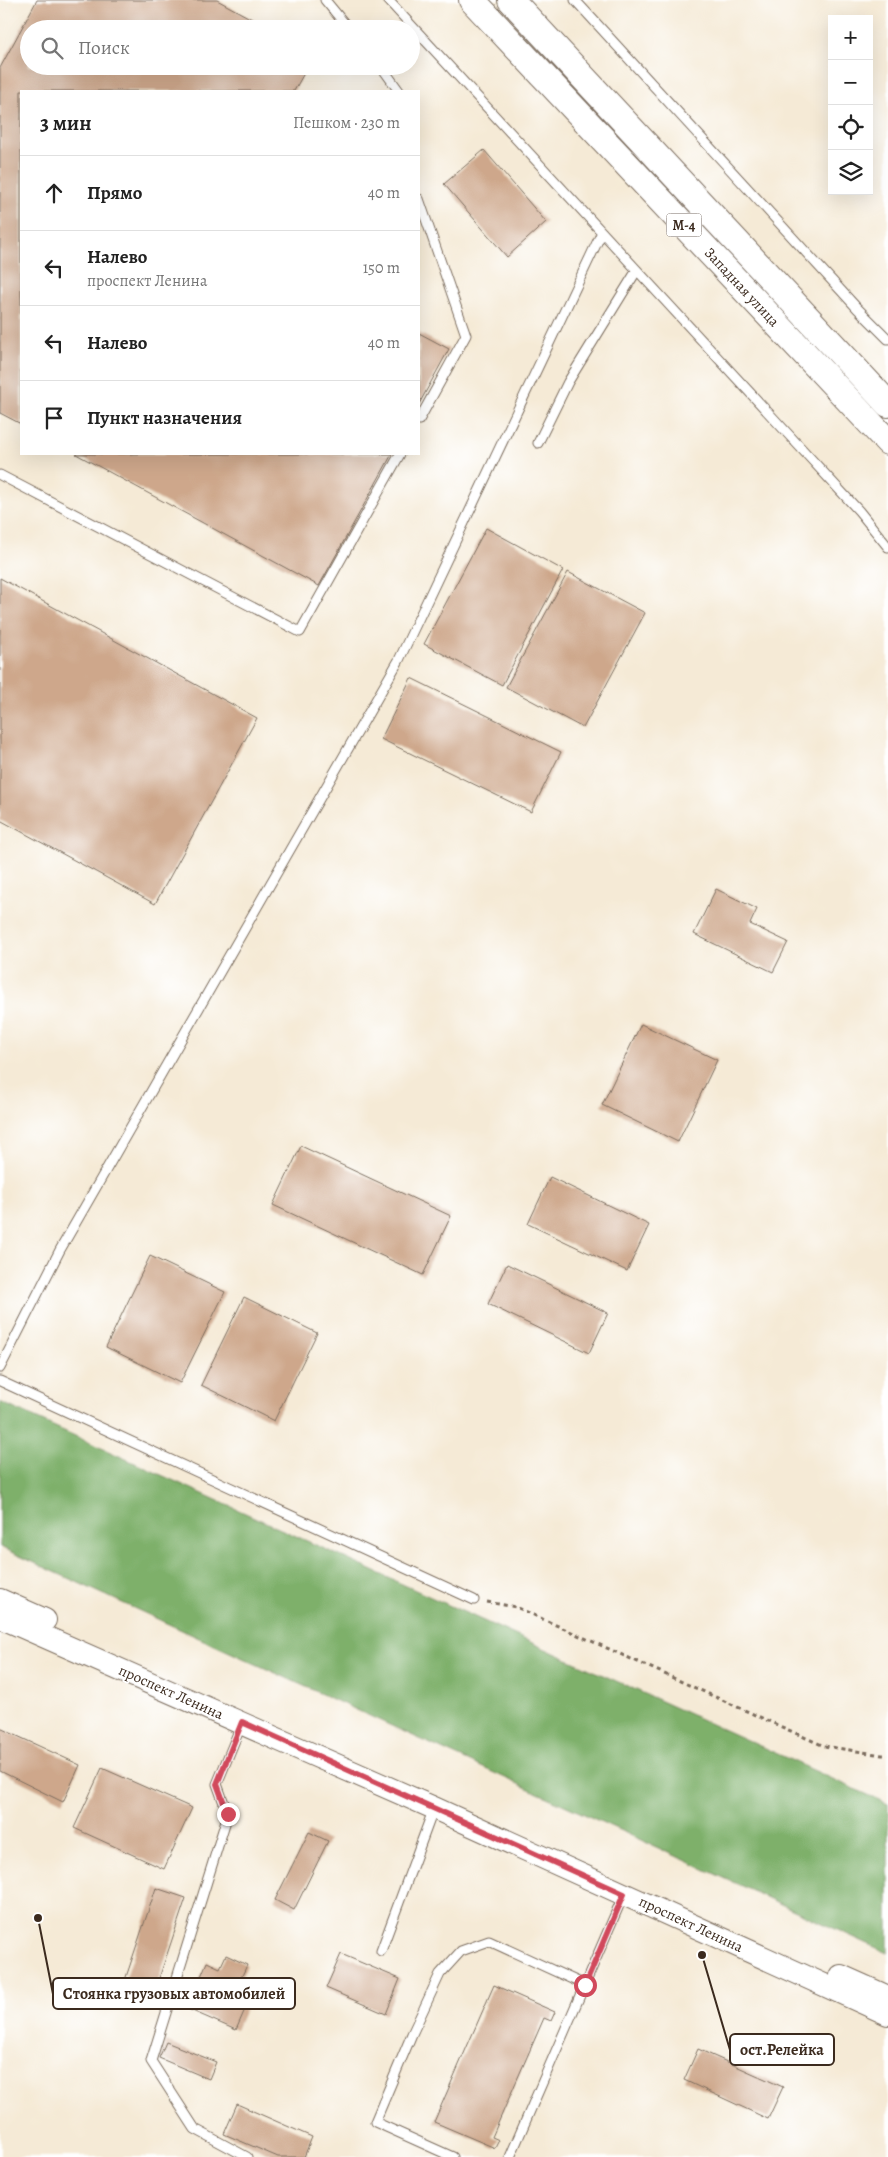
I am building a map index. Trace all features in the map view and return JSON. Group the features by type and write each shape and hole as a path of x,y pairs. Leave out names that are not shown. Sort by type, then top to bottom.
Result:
{"main road":[{"name":"Западная улица","path":"472,0 888,442"},
{"name":"Западная улица","path":"511,0 888,404"},
{"name":"проспект Ленина","path":"0,1600 888,1997"},
{"name":"проспект Ленина","path":"0,1617 242,1722 888,2014"}],"lane":[{"path":"325,0 342,20"},
{"path":"388,0 406,20"},
{"path":"575,0 857,308 888,339"},
{"path":"420,35 859,511 888,547"},
{"path":"387,75 398,90"},
{"path":"420,201 466,335 420,418"},
{"path":"0,1368 60,1250 399,660 602,232"},
{"path":"538,443 568,382 637,270"},
{"path":"0,476 300,632 399,455"},
{"path":"0,1382 474,1600"},
{"path":"242,1722 217,1784 228,1814 151,2061 195,2129 247,2157"},
{"path":"381,1951 434,1808"},
{"path":"510,2157 624,1894"},
{"path":"452,2157 375,2122 412,2034 440,1974 461,1951 489,1941 585,1985"}],"path":[{"path":"474,1600 516,1607 824,1746 882,1756 888,1755"}],"green space":[{"path":"0,1402 888,1804 888,1953 0,1547"}],"building":[{"path":"37,0 217,0 254,20 26,20"},
{"path":"20,31 20,75 303,75 295,90 20,90 20,423 0,413 0,68"},
{"path":"484,150 546,222 507,257 444,184"},
{"path":"420,334 449,349 420,402"},
{"path":"78,455 391,455 319,586"},
{"path":"486,528 563,570 502,685 424,644"},
{"path":"568,572 645,613 583,728 506,687"},
{"path":"0,578 257,718 155,904 0,820"},
{"path":"411,678 561,752 531,812 381,739"},
{"path":"716,889 757,909 750,924 788,942 773,972 694,934"},
{"path":"641,1024 717,1060 678,1142 602,1105"},
{"path":"301,1146 451,1216 423,1275 273,1205"},
{"path":"550,1177 649,1225 627,1271 528,1224"},
{"path":"150,1256 225,1292 180,1383 106,1347"},
{"path":"507,1264 608,1313 589,1353 488,1304"},
{"path":"244,1297 317,1333 274,1421 201,1385"},
{"path":"0,1728 80,1765 63,1802 0,1771"},
{"path":"102,1768 192,1808 164,1869 74,1828"},
{"path":"309,1832 328,1841 294,1910 275,1900"},
{"path":"156,1888 186,1898 152,1999 122,1989"},
{"path":"341,1954 400,1979 386,2014 326,1988"},
{"path":"226,1955 247,1965 241,1978 256,1984 236,2030 181,2006 190,1983 197,1986 207,1962 220,1968"},
{"path":"494,1985 555,2012 551,2021 544,2018 492,2137 499,2140 495,2148 434,2122"},
{"path":"166,2042 216,2062 209,2079 159,2058"},
{"path":"698,2049 783,2087 768,2119 684,2080"},
{"path":"237,2104 312,2137 304,2157 278,2157 224,2134"}],"place":[{"name":"Стоянка грузовых автомобилей","path":"38,1918"},
{"name":"ост.Релейка","path":"702,1955"}],"route":[{"path":"228,1814 217,1784 242,1722 624,1894 585,1985"}]}
